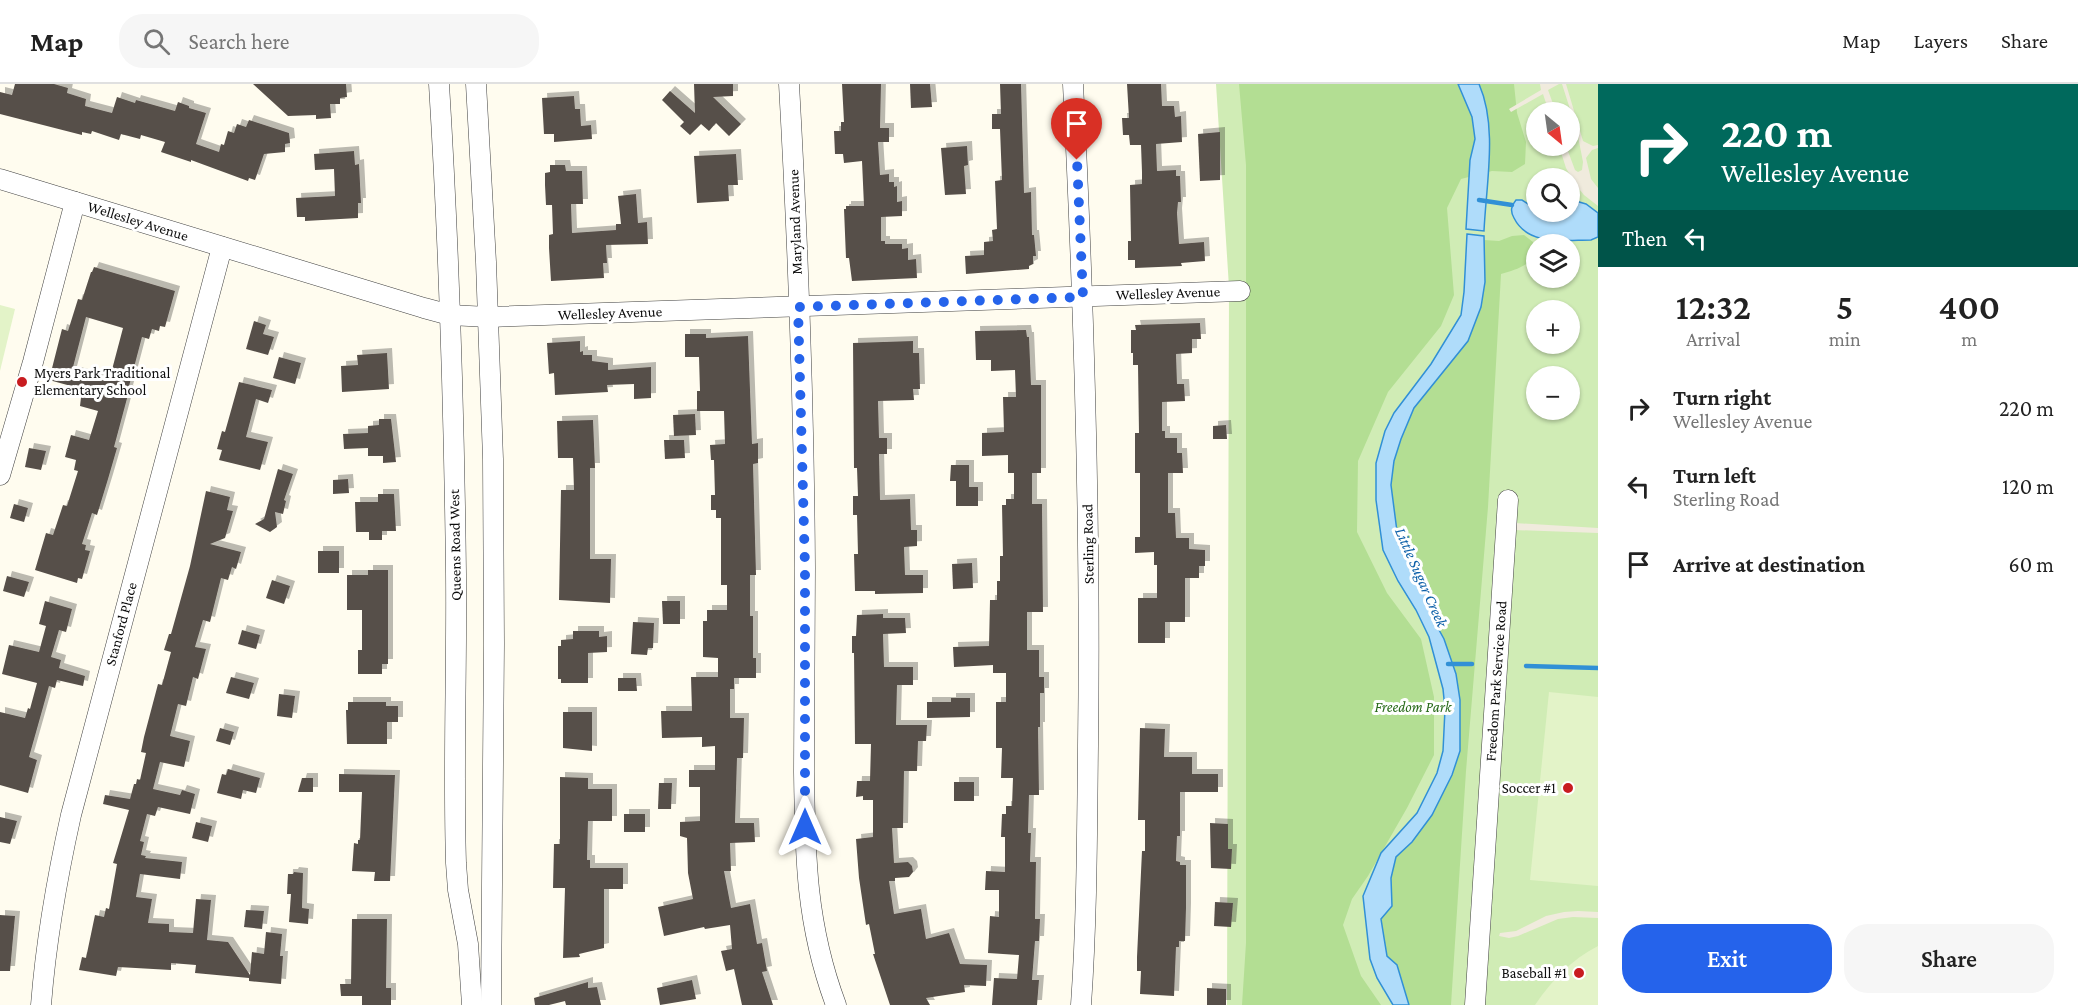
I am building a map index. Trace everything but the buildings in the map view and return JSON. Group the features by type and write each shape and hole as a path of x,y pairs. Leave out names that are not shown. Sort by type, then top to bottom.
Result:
{"street":[{"name":"Queens Road West","path":"439,84 450,315 456,573 456,863 458,890 468,944 472,1005"},
{"path":"476,84 493,459 491,1005"},
{"name":"Maryland Avenue","path":"789,84 805,567 805,859 815,932 836,1005"},
{"name":"Sterling Road","path":"1073,84 1083,297 1089,583 1087,818 1081,1005"},
{"name":"Wellesley Avenue","path":"0,179 450,315 488,317 1240,291"},
{"path":"0,476 75,202"},
{"name":"Stanford Place","path":"41,1005 49,931 71,815 222,247"},
{"name":"Freedom Park Service Road","path":"1475,1005 1508,500"}],"green space":[{"name":"Freedom Park","path":"1216,84 1598,84 1598,1005 1227,1005 1229,287"},
{"path":"1239,84 1514,84 1517,113 1526,142 1525,164 1512,172 1492,171 1461,179 1447,208 1454,295 1441,326 1388,392 1358,461 1357,532 1387,593 1421,639 1434,697 1434,755 1407,808 1352,899 1343,925 1361,976 1381,1005 1242,1005 1246,943 1246,165"},
{"path":"1512,236 1526,237 1526,264 1501,274 1488,507 1466,771 1451,1005 1409,1005 1397,965 1387,956 1381,919 1392,906 1391,878 1396,857 1412,842 1452,775 1460,751 1460,700 1444,639 1433,619 1425,587 1398,539 1391,485 1394,461 1414,408 1468,341 1481,307 1485,283 1484,240 1499,241"},
{"path":"0,305 15,309 0,371"},
{"name":"Soccer #1","path":"1549,692 1598,697 1598,886 1530,880"},
{"name":"Baseball #1","path":"1598,946 1598,1005 1535,1005 1563,971"}],"shaded area":[{"path":"1540,84 1559,84 1548,90 1552,102 1546,102 1543,94 1511,112 1509,109 1541,90"},
{"path":"1562,84 1566,84 1571,102 1568,102"},
{"path":"1580,131 1583,141 1593,146 1598,145 1598,148 1592,150 1586,158 1591,179 1598,188 1598,206 1580,190 1580,171 1583,162"},
{"path":"1562,156 1570,156 1574,168 1566,168"},
{"path":"1514,523 1598,528 1598,533 1514,530"},
{"path":"1578,911 1598,912 1598,918 1558,919 1518,936 1509,938 1499,936 1500,933 1516,931 1546,916"}],"water":[{"path":"1458,84 1479,84 1485,101 1489,156 1484,231 1466,229 1470,160 1475,139 1472,117"},
{"path":"1516,200 1526,203 1526,222 1580,222 1580,202 1586,204 1598,213 1598,237 1591,240 1580,240 1580,234 1528,233 1520,227 1512,213 1512,206"},
{"path":"1467,234 1484,236 1485,282 1481,307 1468,341 1414,408 1394,461 1391,485 1398,539 1425,587 1433,619 1444,639 1456,674 1460,700 1460,751 1452,775 1432,815 1412,842 1396,857 1391,878 1392,906 1381,919 1387,956 1397,965 1409,1005 1393,1005 1377,978 1370,959 1363,896 1381,853 1417,813 1437,773 1443,751 1445,709 1443,689 1429,637 1383,550 1376,500 1376,463 1385,431 1394,413 1431,364 1461,315"}],"waterway":[{"path":"1479,200 1512,205"},
{"path":"1448,664 1472,664"},
{"path":"1526,666 1598,668"}],"place":[{"name":"Myers Park Traditional Elementary School","path":"22,382"},
{"name":"Soccer #1","path":"1568,788"},
{"name":"Baseball #1","path":"1579,973"}],"route":[{"path":"805,827 805,567 798,307 1083,297 1077,160"}],"water label":[{"name":"Little Sugar Creek","path":"1422,577"}]}
